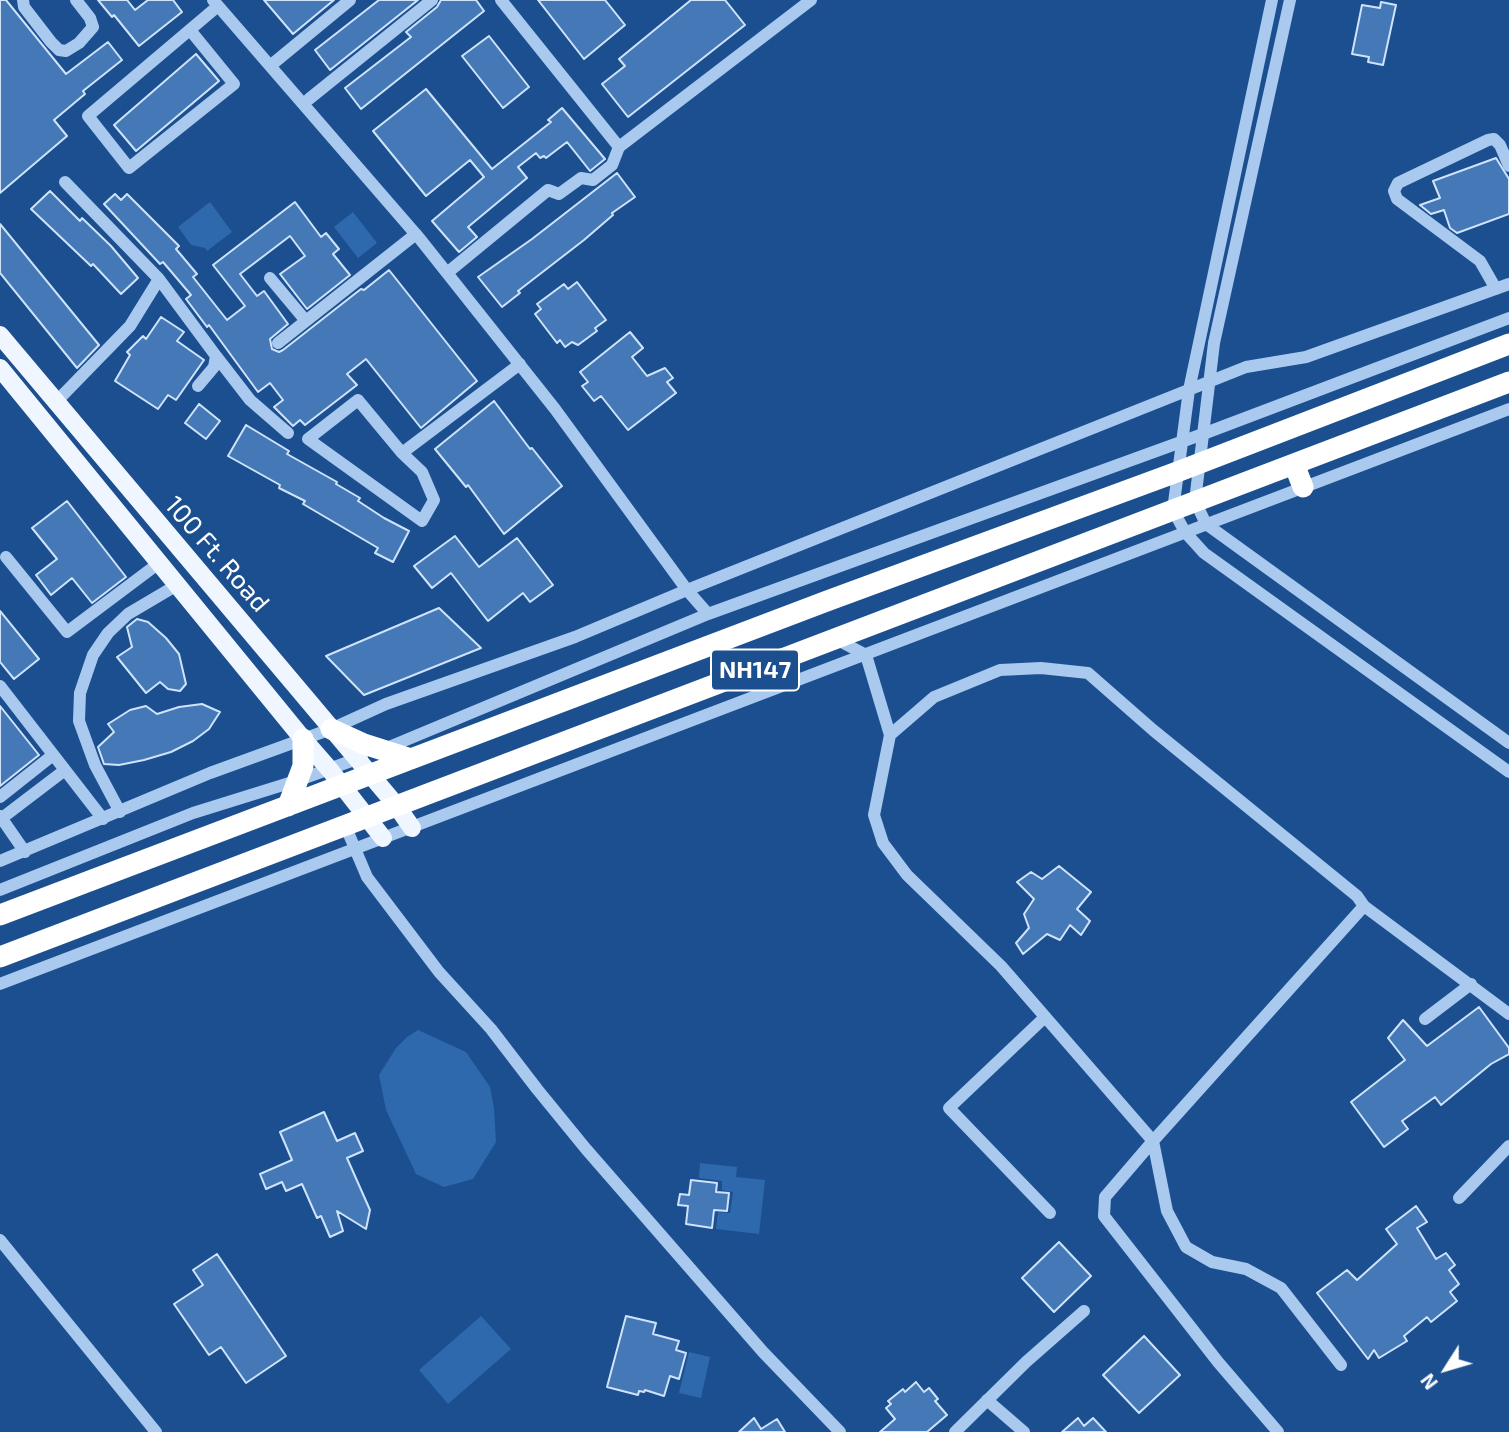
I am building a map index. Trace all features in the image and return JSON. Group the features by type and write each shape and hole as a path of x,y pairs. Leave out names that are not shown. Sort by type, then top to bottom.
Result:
{"highway":[{"name":"NH147","path":"0,915 288,806 336,778 363,767 411,759 1177,472 1509,344"},
{"name":"NH147","path":"0,957 1509,382"},
{"path":"1294,464 1303,487"},
{"path":"331,729 411,759"},
{"path":"288,806 299,780 304,756 303,739"}],"main road":[{"name":"100 Ft. Road","path":"0,335 396,805 412,828"},
{"name":"100 Ft. Road","path":"0,368 368,816 383,838"}],"street":[{"path":"23,0 24,7 51,42 59,50 66,51 79,43 93,27 90,18 76,0"},
{"path":"270,66 350,0"},
{"path":"309,99 432,0"},
{"path":"501,0 619,147"},
{"path":"447,272 548,190 559,194 581,178 593,180 612,165 619,147 811,0"},
{"path":"1272,0 1189,390 1173,510 1185,532 1204,553 1509,772"},
{"path":"1290,0 1214,343 1195,501 1206,524 1509,743"},
{"path":"190,30 234,84 130,168 88,116 190,30 216,3 447,272 555,409 687,590 708,614"},
{"path":"1496,289 1480,261 1397,199 1394,191 1398,183 1488,139 1494,139 1500,145 1509,166"},
{"path":"65,182 159,279 250,400 288,433"},
{"path":"278,343 416,234"},
{"path":"270,278 306,321"},
{"path":"56,402 130,326 159,279"},
{"path":"0,861 210,773 331,729 386,704 575,637 1246,367 1306,357 1509,284"},
{"path":"363,767 382,750 708,614 1203,434 1509,318"},
{"path":"198,386 214,367 216,356"},
{"path":"402,453 520,364"},
{"path":"358,400 402,453 422,472 434,500 422,521 308,439 358,400"},
{"path":"0,984 1509,409"},
{"path":"6,557 67,632 159,563"},
{"path":"120,812 95,765 79,721 80,692 93,655 107,633 128,614 177,584"},
{"path":"836,639 866,655 890,735 874,815 883,843 907,874 1001,967 1153,1141 1167,1211 1186,1247 1212,1262 1245,1269 1281,1289 1341,1365"},
{"path":"890,735 934,697 1000,670 1041,668 1088,673 1153,730 1357,897 1364,906 1509,1014"},
{"path":"0,686 103,820"},
{"path":"0,797 53,755"},
{"path":"520,758 529,784"},
{"path":"25,852 1,817 65,770"},
{"path":"0,890 193,813 299,780 336,778"},
{"path":"345,825 367,877 439,972 491,1029 537,1089 763,1352 840,1432"},
{"path":"263,856 274,880"},
{"path":"1278,1432 1217,1362 1104,1216 1105,1197 1364,906"},
{"path":"43,941 53,964"},
{"path":"1425,1019 1471,984"},
{"path":"1044,1018 949,1108 1050,1213"},
{"path":"1460,1198 1509,1146"},
{"path":"0,1240 156,1432"},
{"path":"955,1432 1026,1362 1084,1311"},
{"path":"987,1400 1024,1432"}],"shaded area":[{"path":"210,202 232,232 207,251 205,248 191,245 178,227"},
{"path":"353,212 377,243 358,258 334,227"},
{"path":"418,1030 466,1052 490,1087 494,1108 496,1142 473,1179 444,1187 416,1174 386,1110 379,1075 396,1048"},
{"path":"700,1163 737,1167 736,1177 765,1180 759,1234 716,1229 718,1212 730,1213 733,1192 722,1190 722,1181 699,1178"},
{"path":"481,1316 511,1349 448,1404 419,1370"},
{"path":"689,1352 710,1357 701,1398 679,1393"}],"building":[{"path":"0,0 6,0 66,74 108,42 122,60 83,91 85,94 54,120 67,136 0,193"},
{"path":"98,0 127,0 135,10 148,0 173,0 182,12 139,46"},
{"path":"264,0 334,0 293,34"},
{"path":"379,0 418,0 330,70 315,50"},
{"path":"441,0 476,0 484,11 361,109 345,88 411,37 406,32 437,7"},
{"path":"538,0 605,0 625,25 584,59"},
{"path":"691,0 725,0 745,25 628,117 602,84 625,66 619,59"},
{"path":"1381,2 1396,5 1383,65 1368,62 1369,57 1352,54 1362,5 1380,8"},
{"path":"489,36 529,87 503,108 462,56"},
{"path":"196,54 219,81 136,151 114,125"},
{"path":"426,89 492,169 551,122 548,120 562,108 605,159 590,171 567,142 546,158 540,158 536,153 518,167 527,178 468,227 477,237 459,252 432,221 484,177 470,160 426,196 373,131"},
{"path":"1496,158 1509,179 1509,214 1457,233 1450,228 1444,210 1431,214 1420,205 1440,198 1433,181"},
{"path":"617,173 635,197 612,213 613,215 584,240 518,291 520,293 502,307 478,277"},
{"path":"50,191 80,221 82,218 111,246 138,278 121,294 93,264 91,266 31,209"},
{"path":"115,194 121,200 127,194 179,246 176,249 197,274 193,277 227,320 245,306 213,265 295,202 321,237 326,233 339,249 333,254 350,275 307,309 280,274 305,256 290,236 240,274 257,296 264,291 288,324 270,339 272,349 279,352 283,350 389,270 477,381 421,428 366,359 347,374 357,385 305,425 300,420 293,426 274,407 283,400 270,383 258,392 209,325 207,327 186,299 191,295 163,262 160,264 104,204"},
{"path":"0,224 99,345 77,368 0,273"},
{"path":"577,282 606,320 595,328 597,331 578,345 572,342 565,347 560,340 557,343 535,314 541,309 537,304 564,284 568,289"},
{"path":"161,317 184,332 177,341 204,360 176,400 168,395 158,409 115,381 130,355 127,352 143,336 146,339"},
{"path":"630,332 643,348 632,357 647,376 665,368 673,378 667,382 676,393 628,430 601,396 594,401 582,386 588,382 580,372"},
{"path":"494,401 562,486 504,534 468,485 466,487 435,449"},
{"path":"199,404 220,421 206,439 185,423"},
{"path":"246,425 289,451 287,454 337,482 336,484 360,498 358,501 384,518 409,531 393,562 375,553 378,548 303,504 305,501 228,456"},
{"path":"67,501 126,577 92,603 72,578 51,595 36,575 57,559 32,528"},
{"path":"455,536 479,567 517,538 553,585 530,602 523,593 488,621 451,573 432,588 414,566"},
{"path":"439,608 481,648 364,695 326,656"},
{"path":"0,611 39,659 14,679 0,662"},
{"path":"137,619 148,622 179,654 186,684 180,691 168,689 160,682 146,693 117,657 132,647 127,627"},
{"path":"202,704 220,712 209,729 193,741 171,752 144,760 119,765 104,764 98,747 114,732 108,724 130,710 146,706 157,714"},
{"path":"0,706 39,755 0,786"},
{"path":"1059,866 1091,892 1077,909 1090,921 1081,935 1070,925 1060,940 1047,934 1023,954 1016,943 1029,928 1024,914 1034,899 1017,882 1031,872 1042,879"},
{"path":"1479,1007 1509,1048 1509,1054 1491,1064 1441,1105 1435,1097 1402,1121 1408,1129 1384,1147 1351,1102 1405,1060 1388,1038 1403,1020 1427,1046"},
{"path":"324,1112 337,1141 355,1133 363,1151 347,1158 370,1210 366,1229 337,1211 343,1231 330,1237 321,1216 317,1218 302,1184 286,1191 282,1182 266,1189 260,1174 292,1160 280,1132"},
{"path":"691,1180 717,1183 716,1192 729,1193 727,1211 714,1210 712,1228 686,1224 688,1206 678,1205 680,1194 689,1195"},
{"path":"1416,1206 1427,1222 1417,1228 1436,1259 1446,1253 1455,1265 1449,1270 1459,1284 1450,1292 1457,1301 1431,1322 1427,1317 1404,1336 1407,1341 1379,1358 1374,1350 1368,1359 1317,1293 1347,1270 1357,1280 1397,1244 1386,1229"},
{"path":"1059,1242 1091,1276 1054,1312 1022,1278"},
{"path":"217,1254 286,1356 246,1383 221,1347 209,1355 174,1304 203,1285 193,1270"},
{"path":"626,1316 656,1323 653,1334 679,1341 676,1350 686,1353 679,1379 670,1376 664,1396 645,1390 639,1391 638,1395 607,1387"},
{"path":"1144,1336 1180,1375 1139,1413 1103,1375"},
{"path":"916,1382 924,1392 929,1388 938,1399 935,1401 947,1415 927,1432 880,1432 895,1419 886,1408 891,1404 888,1401"},
{"path":"754,1418 761,1429 777,1419 785,1432 739,1432"},
{"path":"1078,1418 1084,1426 1093,1418 1106,1432 1062,1432"}]}
